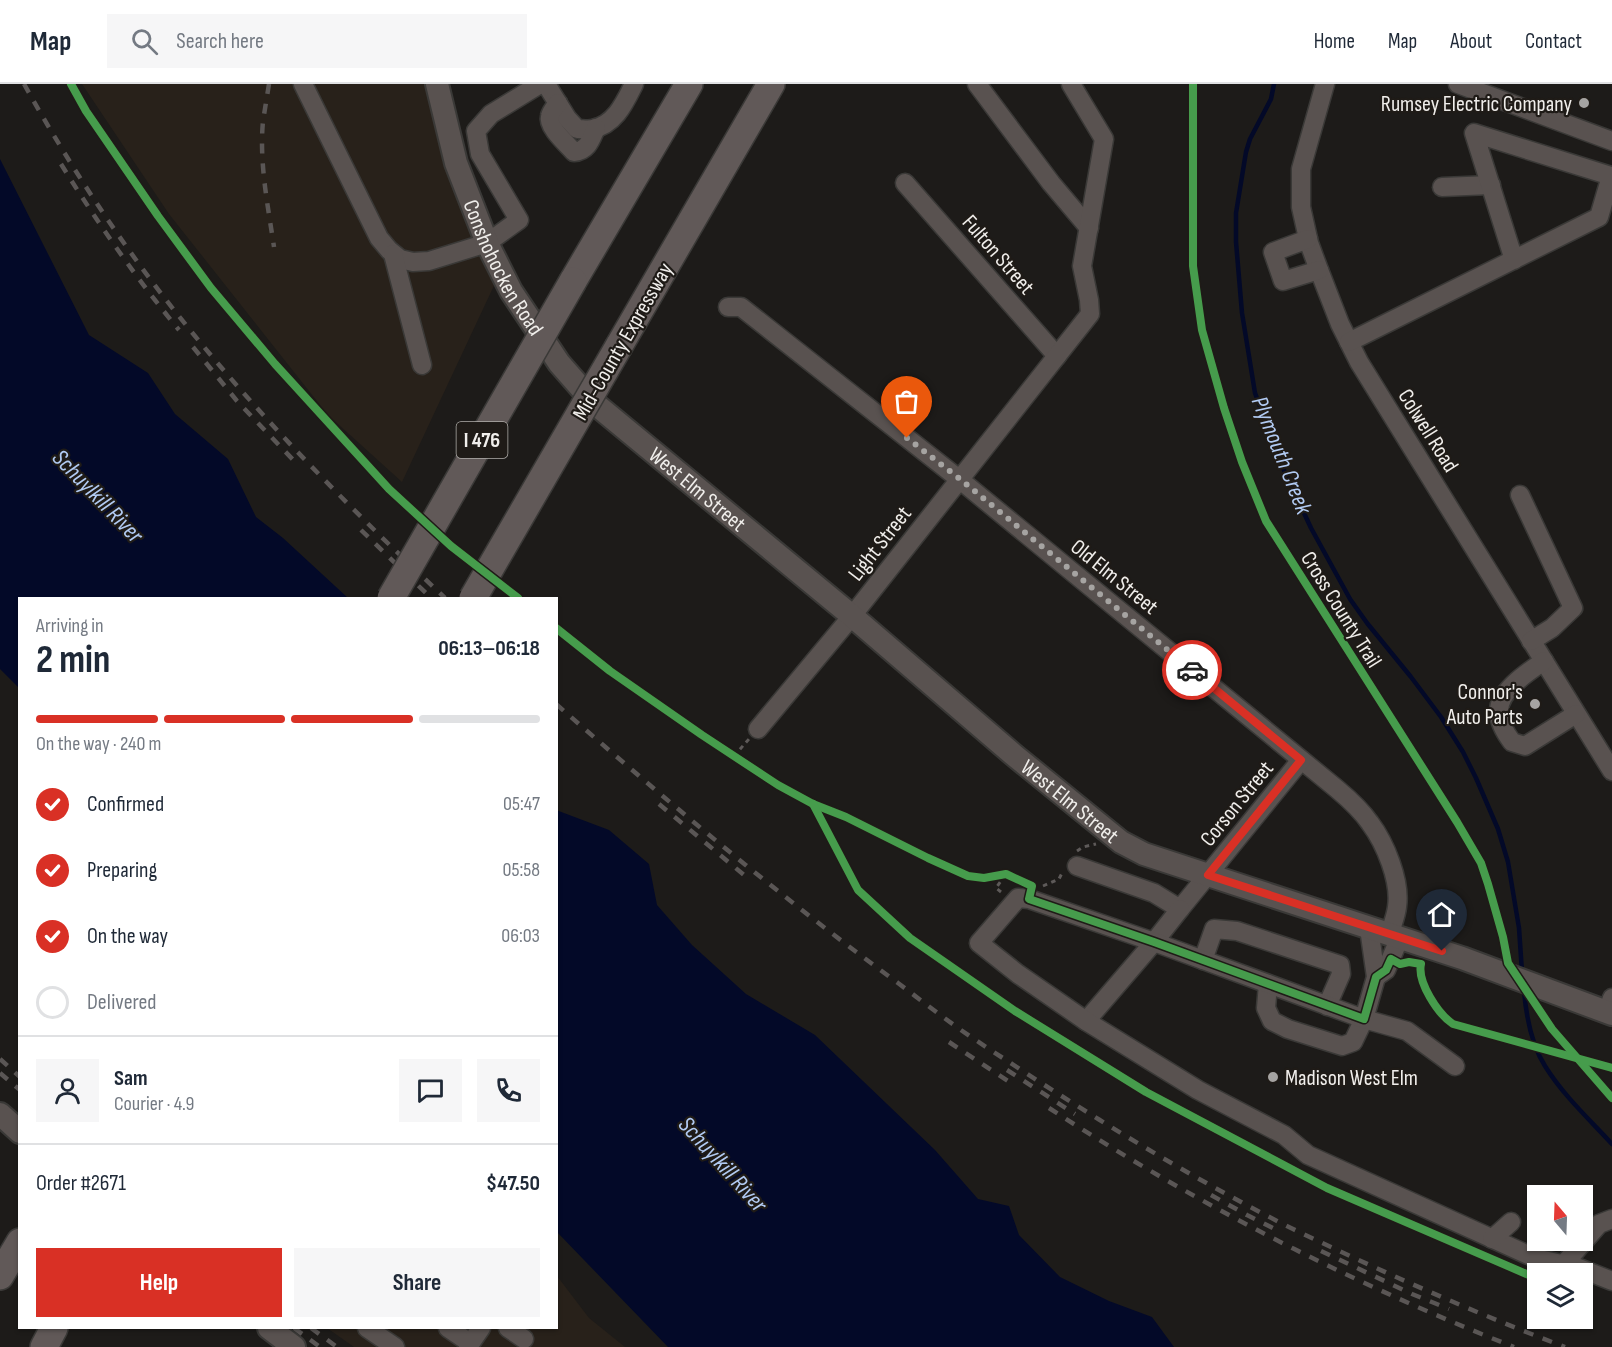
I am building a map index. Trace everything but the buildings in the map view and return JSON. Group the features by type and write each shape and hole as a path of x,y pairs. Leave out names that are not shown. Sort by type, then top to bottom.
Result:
{"highway":[{"name":"I 476","path":"392,597 689,84"},
{"name":"Mid-County Expressway","path":"474,597 771,84"},
{"path":"0,1275 18,1245"},
{"path":"44,1347 53,1329"}],"main road":[{"name":"Conshohocken Road","path":"437,84 456,163 487,243 511,291 559,363 594,403 620,425"},
{"name":"West Elm Street","path":"620,425 1121,842 1144,854 1462,958 1564,996 1610,1008"},
{"path":"0,1114 18,1130"},
{"path":"270,1329 294,1347"}],"street":[{"path":"303,84 379,238 400,259 413,262 429,261 487,243 519,220 480,154 476,132 491,114 540,84"},
{"path":"546,84 567,118 577,129 592,129 606,123 620,111 634,84"},
{"path":"977,84 1051,183 1089,228"},
{"name":"Light Street","path":"758,729 852,616 1090,314 1082,266 1104,139 1071,84"},
{"name":"Colwell Road","path":"1325,84 1301,169 1301,207 1308,239 1340,324 1359,362 1612,771"},
{"path":"1458,84 1612,141"},
{"path":"1349,342 1599,218 1611,176 1474,133 1514,260"},
{"name":"Fulton Street","path":"905,183 1057,356"},
{"path":"1442,187 1491,184"},
{"path":"1308,239 1273,252 1283,281 1319,270"},
{"path":"393,254 422,365"},
{"name":"Old Elm Street","path":"728,307 741,307 960,479 1357,807 1371,824 1386,852 1397,890 1397,906 1386,933"},
{"path":"1520,495 1572,608 1552,628 1531,641"},
{"path":"1544,662 1521,679 1502,699 1499,713 1504,731 1512,742 1525,746 1576,714"},
{"name":"Corson Street","path":"1086,1021 1154,942 1301,760"},
{"path":"1077,866 1154,893 1180,909"},
{"path":"1455,1066 1407,1030 1364,1019 1029,899 1018,898 979,943 1018,974 1086,1021 1198,1090 1284,1135 1308,1155 1535,1258 1559,1263"},
{"path":"1203,960 1214,929 1237,931 1340,965 1341,974 1328,1006"},
{"path":"1376,977 1386,970 1386,933"},
{"path":"1268,984 1266,1008 1272,1021 1288,1029 1342,1046 1353,1042 1364,1019 1386,933"},
{"path":"1565,1263 1599,1224 1612,1219"},
{"path":"1492,1239 1511,1222"},
{"path":"1593,1274 1612,1281"},
{"path":"368,1329 395,1347"},
{"path":"449,1329 469,1345 481,1329"},
{"path":"509,1329 524,1340"}],"path":[{"path":"734,756 758,729"},
{"path":"726,751 743,762"},
{"path":"995,876 1006,874 1015,878"},
{"path":"1043,886 1049,884"}],"shaded area":[{"path":"82,84 427,84 443,163 498,277 402,482 328,415 169,214"},
{"path":"558,1277 589,1318 625,1347 354,1347 328,1329 558,1329"}],"water":[{"name":"Schuylkill River","path":"0,159 89,335 148,373 175,414 228,459 256,517 283,538 347,597 18,597 18,687 0,669"},
{"name":"Schuylkill River","path":"558,811 609,830 649,864 657,905 692,945 746,994 815,1035 935,1150 978,1199 1009,1206 1019,1235 1060,1277 1109,1301 1152,1317 1174,1347 668,1347 558,1233"}],"waterway":[{"name":"Plymouth Creek","path":"1274,84 1271,99 1250,139 1246,152 1236,213 1242,313 1255,393 1283,468 1311,528 1350,599 1441,717 1476,778 1498,829 1508,862 1519,928 1522,972"},
{"name":"Plymouth Creek","path":"1524,990 1530,1029 1545,1066 1568,1097 1612,1144"}],"railway":[{"path":"24,84 100,208 186,325 247,397 311,466 444,597"},
{"path":"269,84 263,121 262,153 274,247"},
{"path":"61,164 117,249 179,330"},
{"path":"193,347 237,401 298,465"},
{"path":"361,530 430,597"},
{"path":"558,706 682,812 810,916 952,1024 1049,1088 1169,1162 1251,1208 1360,1261 1565,1347"},
{"path":"659,804 744,875"},
{"path":"949,1042 1014,1085"},
{"path":"0,1059 18,1075"},
{"path":"1007,1070 1075,1114"},
{"path":"0,1073 18,1088"},
{"path":"1049,1108 1161,1177 1276,1240 1393,1296 1514,1347"},
{"path":"1211,1195 1277,1230"},
{"path":"1321,1251 1449,1309"},
{"path":"295,1329 320,1347"},
{"path":"312,1329 337,1347"}],"cycle path":[{"path":"71,84 86,111 158,216 211,288 275,364 389,489 451,546 517,597"},
{"name":"Cross County Trail","path":"1193,84 1193,266 1202,330 1242,462 1266,521 1481,863 1503,937 1508,963 1552,1029 1612,1098"},
{"path":"558,630 610,671 778,785 813,804 846,817 968,876 984,878 1006,874 1032,886 1029,899 1364,1019 1376,977 1386,970 1391,959 1400,964 1409,962 1421,964 1425,988 1441,1013 1453,1024 1612,1068"},
{"path":"813,804 858,890 910,938 1015,1011 1146,1092 1327,1188 1527,1274"}],"way so far":[{"path":"907,438 1192,670"}],"place":[{"name":"Rumsey Electric Company","path":"1584,103"},
{"name":"Connor's Auto Parts","path":"1535,704"},
{"name":"Madison West Elm","path":"1273,1077"}],"route":[{"path":"1192,670 1301,760 1208,875 1442,951"}]}
